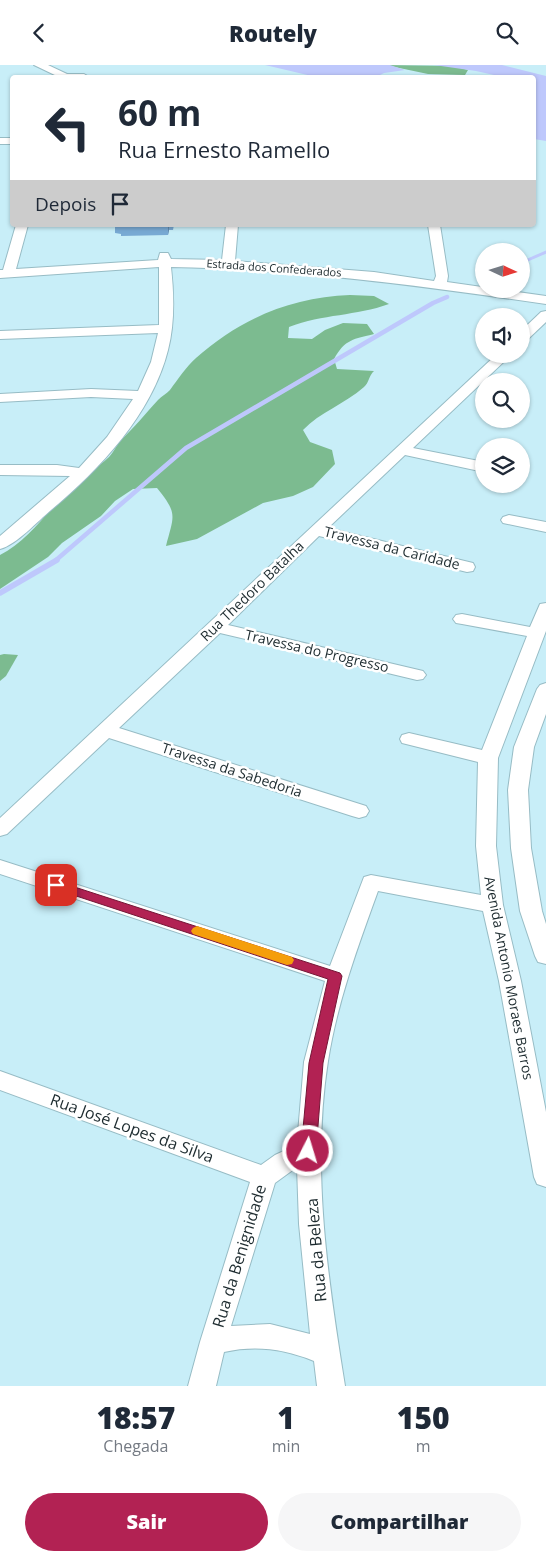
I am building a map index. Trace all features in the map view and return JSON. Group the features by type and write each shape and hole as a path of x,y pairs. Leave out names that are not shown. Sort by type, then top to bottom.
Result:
{"street":[{"path":"39,65 62,75"},
{"path":"5,270 21,227"},
{"path":"228,260 232,227"},
{"path":"434,227 441,280"},
{"path":"0,544 82,473 119,430 143,395 158,360 165,329 167,301 164,259"},
{"name":"Estrada dos Confederados","path":"5,270 164,259 228,260 475,283"},
{"name":"Estrada dos Confederados","path":"441,280 546,299"},
{"name":"Estrada dos Confederados","path":"530,295 546,299"},
{"path":"530,330 546,315"},
{"path":"0,335 165,329"},
{"name":"Rua Thedoro Batalha","path":"0,829 495,363"},
{"path":"0,398 91,393 143,395"},
{"path":"402,451 475,465"},
{"path":"0,470 57,470 82,473"},
{"path":"509,520 546,527"},
{"name":"Travessa da Caridade","path":"316,530 467,567"},
{"name":"Avenida Antonio Moraes Barros","path":"546,608 488,758 486,846 492,905 510,981 546,1177"},
{"path":"462,619 536,633"},
{"name":"Travessa do Progresso","path":"216,627 417,675"},
{"path":"518,682 546,688 524,747 518,790 522,848 531,911 546,956"},
{"name":"Travessa da Sabedoria","path":"104,730 359,811"},
{"path":"409,739 488,758"},
{"path":"0,867 336,976"},
{"path":"371,882 492,905"},
{"name":"Rua da Beleza","path":"331,1386 313,1238 308,1151 316,1063 336,976 371,882"},
{"name":"Rua José Lopes da Silva","path":"0,1080 264,1177"},
{"name":"Rua da Benignidade","path":"202,1386 213,1342 264,1177 284,1162 308,1151"},
{"path":"213,1342 243,1335 266,1334 295,1340 326,1353"}],"green space":[{"path":"385,65 453,66 468,70 465,75 428,74"},
{"path":"350,295 374,296 389,304 289,327 288,338 312,339 325,330 343,323 367,324 374,334 355,339 346,344 334,359 337,369 374,371 366,385 357,393 317,418 303,430 310,442 332,450 335,464 313,487 293,496 263,503 197,539 166,546 172,521 171,510 168,504 157,488 133,489 115,501 101,516 62,543 48,557 0,589 0,555 29,533 74,483 109,457 120,441 158,400 170,390 185,369 196,358 230,332 267,313 307,300"},
{"path":"0,655 18,655 6,676 0,681"}],"water":[{"path":"265,65 390,65 405,70 380,75 308,75"},
{"path":"434,65 502,65 546,76 546,141 536,139 536,75 494,75"}],"waterway":[{"path":"530,259 546,252"},
{"path":"55,561 186,448 433,303 447,297"},
{"path":"0,593 57,560"}],"slow traffic":[{"path":"197,931 287,960"}],"route":[{"path":"56,885 336,976 316,1063 308,1151"}]}
